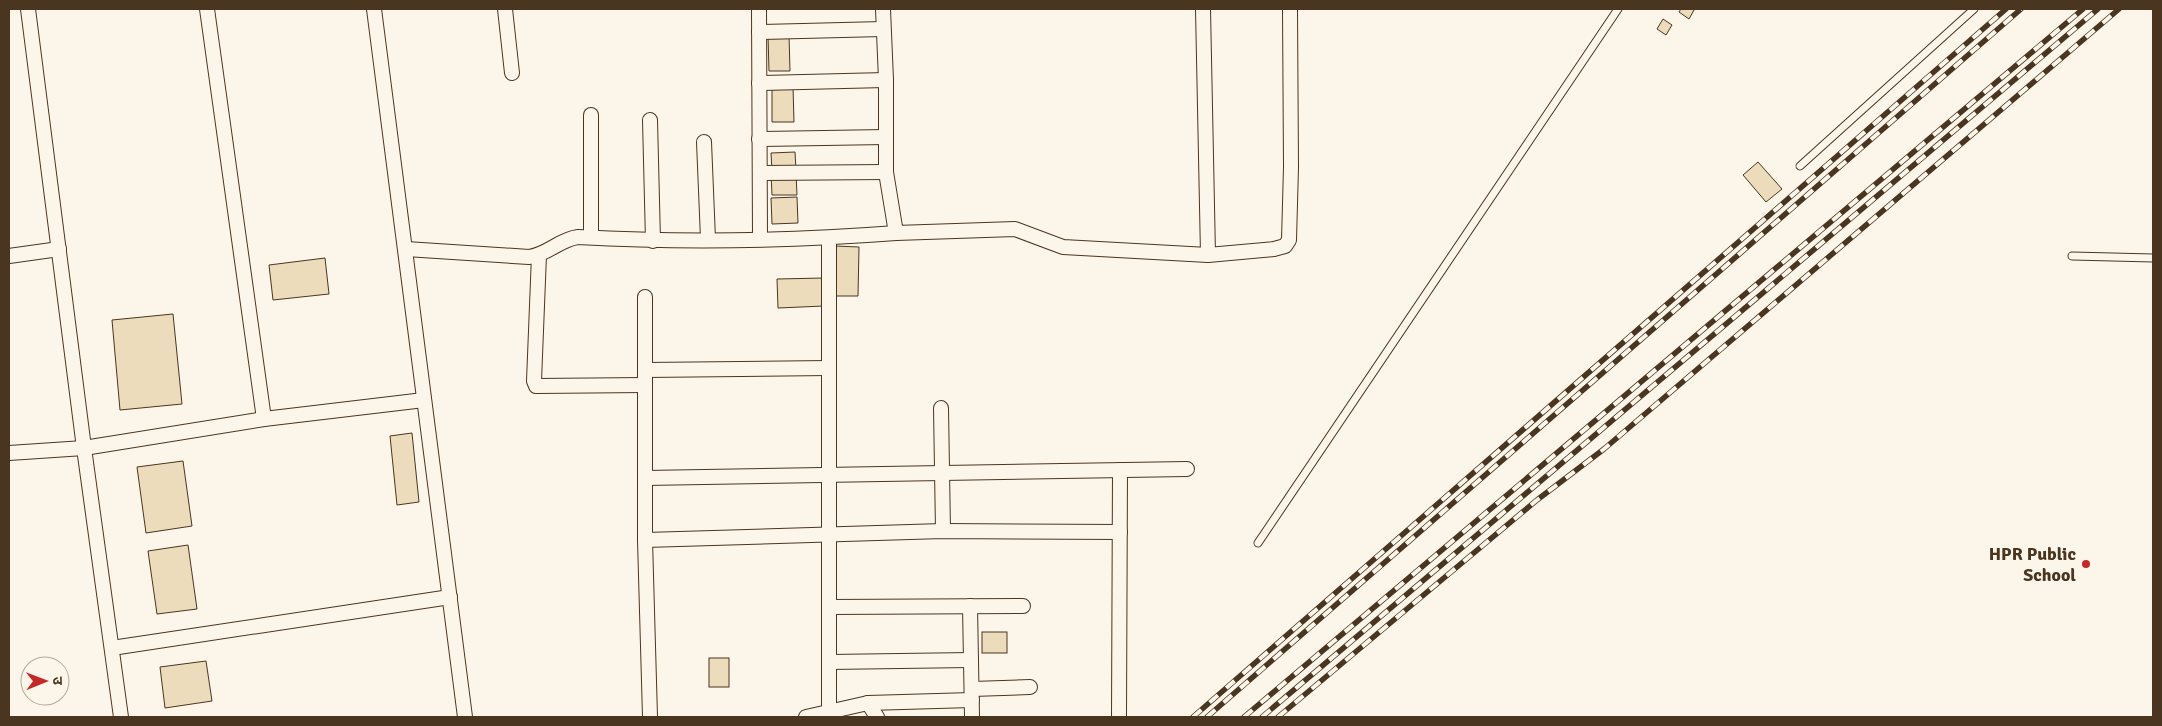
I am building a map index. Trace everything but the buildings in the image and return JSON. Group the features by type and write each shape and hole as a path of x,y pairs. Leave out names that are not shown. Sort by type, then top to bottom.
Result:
{"street":[{"path":"28,9 84,448 121,717"},
{"path":"207,9 264,419"},
{"path":"374,9 465,717"},
{"path":"505,9 512,73"},
{"path":"759,9 760,238"},
{"path":"883,9 886,80 886,172 896,232"},
{"path":"1203,9 1208,255"},
{"path":"406,249 529,257 539,255 573,237 653,241 829,238 896,232 1015,229 1063,247 1208,255 1274,249 1285,246 1289,240 1291,166 1290,9"},
{"path":"759,32 883,29"},
{"path":"759,83 886,80"},
{"path":"591,114 591,237"},
{"path":"650,120 653,241"},
{"path":"759,139 886,137"},
{"path":"704,142 708,239"},
{"path":"760,173 886,172"},
{"path":"829,238 829,711"},
{"path":"9,256 60,249"},
{"path":"539,255 534,384 538,386 645,386"},
{"path":"645,296 645,540 650,717"},
{"path":"645,370 829,368"},
{"path":"9,453 84,448 264,419 424,400"},
{"path":"941,408 943,531"},
{"path":"645,478 1187,469"},
{"path":"1119,717 1120,470"},
{"path":"645,540 943,531 1120,532"},
{"path":"112,648 450,597"},
{"path":"970,606 972,717"},
{"path":"829,607 1023,606"},
{"path":"829,662 971,660"},
{"path":"807,717 868,703 1030,687"},
{"path":"868,703 877,717"}],"lane":[{"path":"1258,543 1618,9"},
{"path":"1800,166 1974,9"},
{"path":"2072,256 2153,258"}],"railway":[{"path":"1193,717 2006,9"},
{"path":"1207,717 2021,9"},
{"path":"1244,717 2083,9"},
{"path":"1262,717 2098,9"},
{"path":"1278,717 1537,500 1604,449 2119,9"}],"place":[{"name":"HPR Public School","path":"2086,564"}]}
